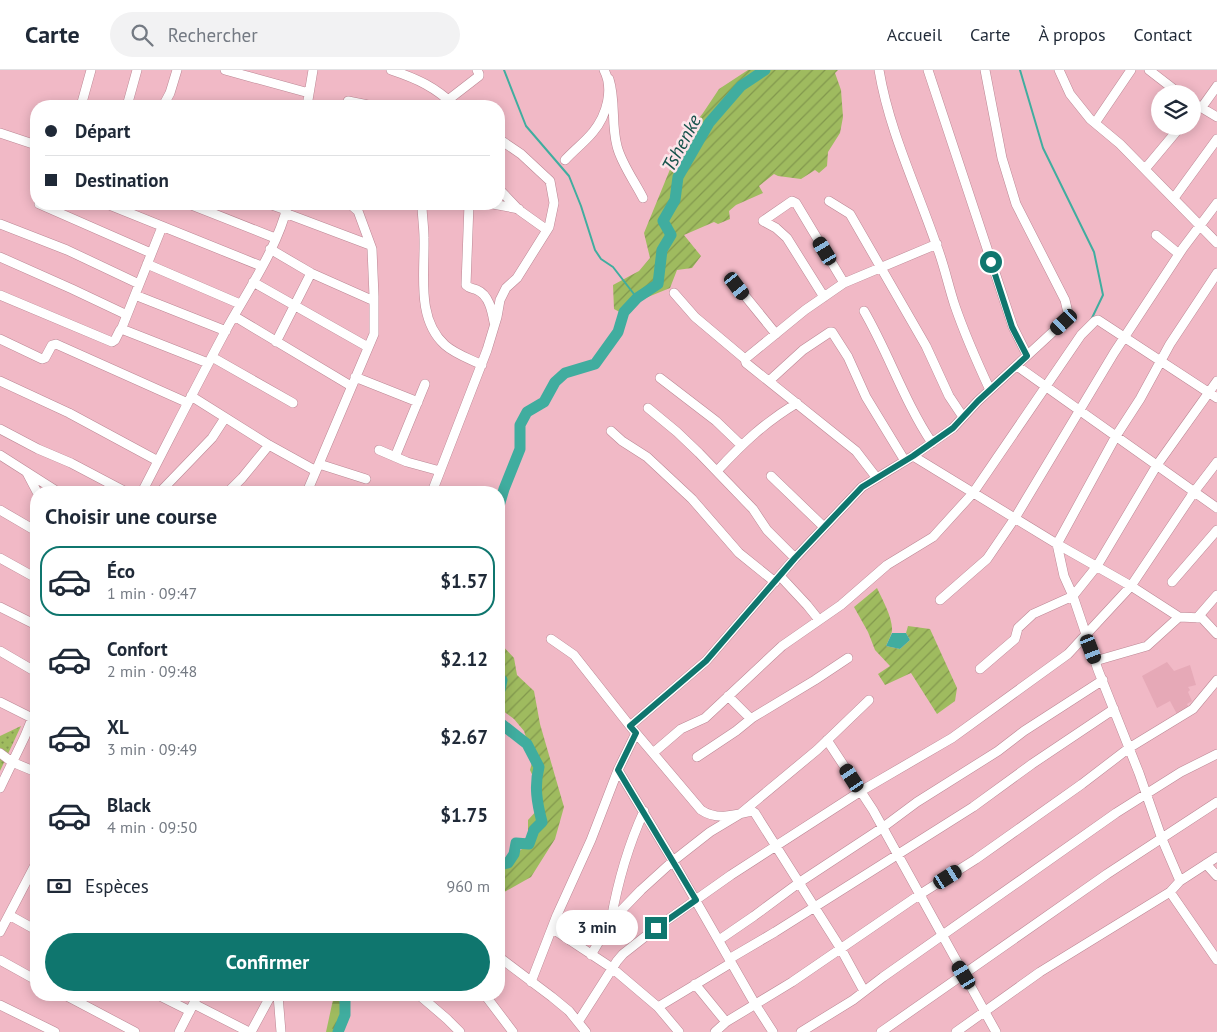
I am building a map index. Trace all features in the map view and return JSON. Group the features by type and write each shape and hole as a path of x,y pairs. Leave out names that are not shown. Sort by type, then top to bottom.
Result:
{"street":[{"path":"84,100 91,70"},
{"path":"129,100 137,70"},
{"path":"166,100 177,70"},
{"path":"225,70 309,93"},
{"path":"308,100 313,70"},
{"path":"391,70 416,78 439,92 448,100"},
{"path":"456,100 479,76 480,74 477,70"},
{"path":"604,70 612,91 613,123 617,146 643,198"},
{"path":"879,70 882,88 899,142 937,244 961,322 990,390"},
{"path":"928,70 1012,327 1027,356"},
{"path":"531,982 557,915 591,840 633,730 706,661 795,558 862,487 913,456 953,428 990,390 1069,316 1065,300 1016,204 1002,158 985,70"},
{"path":"1059,70 1070,94 1080,108 1120,144 1217,243"},
{"path":"1095,123 1131,70"},
{"path":"1149,70 1168,85"},
{"path":"566,160 600,122 608,100 609,80"},
{"path":"1201,103 1217,86"},
{"path":"1201,109 1217,117"},
{"path":"0,133 30,143"},
{"path":"1145,170 1174,135"},
{"path":"1174,198 1217,139"},
{"path":"434,486 482,365 495,324 500,300 506,288 517,278 547,230 554,203 550,181 521,154 505,143"},
{"path":"505,195 519,210 547,230"},
{"path":"824,297 787,238 763,220 787,203 792,201 796,203 844,283"},
{"path":"829,201 850,214 926,346 949,396 963,417"},
{"path":"940,600 986,559 1015,518 1123,338 1179,254 1217,202"},
{"path":"505,207 519,210"},
{"path":"54,210 151,252"},
{"path":"121,210 261,266"},
{"path":"204,210 275,238"},
{"path":"145,486 270,249 286,210"},
{"path":"288,210 370,245"},
{"path":"310,486 374,334 370,245 357,210"},
{"path":"422,210 424,297 427,314 437,337 444,344 451,350 482,365"},
{"path":"469,210 466,285 468,288 480,291 486,298 495,324"},
{"path":"0,224 67,250 139,284"},
{"path":"0,295 112,342 121,330 162,227"},
{"path":"1156,235 1179,254"},
{"path":"745,359 805,310 844,283 937,244"},
{"path":"270,249 311,273 374,301"},
{"path":"0,257 72,288 126,315"},
{"path":"147,264 240,304"},
{"path":"276,342 311,273"},
{"path":"1180,881 1162,839 1095,661 1073,596 1064,576 1057,544 1116,436 1184,322 1217,273"},
{"path":"252,282 368,347"},
{"path":"737,286 776,334"},
{"path":"674,293 691,313 745,359 746,363 856,451 876,477"},
{"path":"135,294 226,331"},
{"path":"864,311 914,414 932,443"},
{"path":"234,316 351,386"},
{"path":"653,753 681,728 705,718 782,646 841,604 887,565 933,537 973,493 1081,335 1095,320 1098,320 1217,398"},
{"path":"121,330 210,360 293,403"},
{"path":"769,380 803,350 832,332 848,357 866,397 905,461"},
{"path":"0,339 42,358 45,358 52,345 56,344 190,399 269,445 318,467 366,479"},
{"path":"1017,366 1217,508"},
{"path":"355,377 418,402"},
{"path":"660,378 716,421 741,445"},
{"path":"0,381 69,413 158,461"},
{"path":"980,669 1015,639 1018,628 1033,614 1073,596 1097,566 1157,465 1217,382"},
{"path":"395,457 426,384"},
{"path":"717,471 741,445 775,417 797,403"},
{"path":"648,408 677,432 717,471 754,509 767,530 795,558"},
{"path":"166,486 212,438 225,418"},
{"path":"0,429 38,449 72,463 115,486"},
{"path":"611,432 647,457 692,499 739,553 778,579 807,604 819,620"},
{"path":"234,486 269,445"},
{"path":"379,450 440,472"},
{"path":"0,455 48,486"},
{"path":"913,456 1057,544 1131,586 1179,617 1205,620 1217,634"},
{"path":"578,1022 612,968 623,954 637,942 731,875 861,792 952,738 1068,654 1131,586 1194,492 1217,462"},
{"path":"26,472 34,486"},
{"path":"771,476 783,490 824,527"},
{"path":"0,510 30,528"},
{"path":"1172,582 1217,530"},
{"path":"0,558 30,575"},
{"path":"1197,618 1217,595"},
{"path":"0,607 30,622"},
{"path":"1095,661 1147,646 1179,617"},
{"path":"551,639 574,655 633,730 701,810 718,816 752,811 755,813 842,949 864,991"},
{"path":"0,651 30,668"},
{"path":"697,757 752,718 848,658"},
{"path":"719,940 917,802 998,751 1024,731 1102,680"},
{"path":"715,1032 726,1022 842,949 919,895 976,859 1082,784 1129,748 1193,708 1217,680"},
{"path":"728,696 752,718"},
{"path":"591,955 611,921 641,890 673,861 717,827 740,814 827,740 869,700"},
{"path":"0,702 30,717"},
{"path":"658,1007 973,807 1032,764 1114,710"},
{"path":"0,788 30,724"},
{"path":"26,736 30,734"},
{"path":"827,740 882,828 996,1032"},
{"path":"0,753 12,762 30,770"},
{"path":"801,1032 853,1000 1116,813 1181,772 1217,754"},
{"path":"618,770 644,811 773,1032"},
{"path":"881,1032 1107,874 1217,802"},
{"path":"611,921 621,870 644,811"},
{"path":"956,1032 1040,972 1170,892 1180,881 1217,857"},
{"path":"1206,864 1217,876"},
{"path":"0,932 30,883"},
{"path":"1170,892 1217,960"},
{"path":"9,915 30,927"},
{"path":"553,929 612,968 658,1007 679,1032"},
{"path":"0,960 30,977"},
{"path":"505,962 552,997 586,1032"},
{"path":"695,984 726,1022"},
{"path":"76,1001 135,1032"},
{"path":"174,1001 250,1032 268,1001"},
{"path":"179,1032 195,1001"},
{"path":"278,1001 281,1032"},
{"path":"425,1001 460,1032"},
{"path":"490,1001 513,1032"},
{"path":"0,1005 55,1032"}],"shaded area":[{"path":"892,633 906,633 910,640 900,649 886,646"},
{"path":"1167,662 1174,671 1190,665 1196,685 1188,687 1192,701 1187,704 1190,710 1179,718 1170,701 1157,708 1142,676"}],"green space":[{"path":"748,70 838,70 835,73 841,90 843,117 840,133 828,152 827,166 819,173 815,170 801,179 774,174 759,186 763,193 736,205 729,211 730,219 718,224 714,222 684,235 701,256 692,268 677,270 670,288 643,299 627,316 614,309 613,285 639,271 650,258 644,233 682,140 719,89"},
{"path":"877,588 887,609 892,626 892,633 886,646 900,649 910,640 906,633 908,626 930,629 957,688 955,701 937,714 911,673 885,685 878,674 890,666 875,650 868,632 854,607"},
{"path":"505,648 514,658 517,675 534,691 540,724 564,807 555,839 531,877 505,892 505,864 522,849 528,835 528,820 538,809 536,783 530,770 533,759 524,731 514,719 505,712"},
{"path":"21,726 0,771 0,736"},
{"path":"333,1001 346,1001 341,1013 339,1032 326,1032"}],"waterway":[{"path":"504,70 526,126 569,176 595,250 601,259 613,267 637,298"},
{"name":"Tshenke","path":"505,486 520,449 520,425 527,412 544,402 555,382 565,373 595,364 618,332 624,312 637,298 658,284 662,250 671,235 663,221 675,200 678,177 709,123 741,86 765,70"},
{"path":"1020,70 1043,148 1094,252 1103,295 1091,320"},
{"name":"Tshenke","path":"505,727 527,744 539,767 537,794 542,822 534,830 529,844 516,843 514,854 508,863 505,864"},
{"name":"Tshenke","path":"338,1032 345,1015 345,1001"}],"route":[{"path":"656,928 696,900 618,770 636,733 630,726 706,661 795,558 862,487 913,456 953,428 978,401 1027,356 1012,327 991,262"}]}
